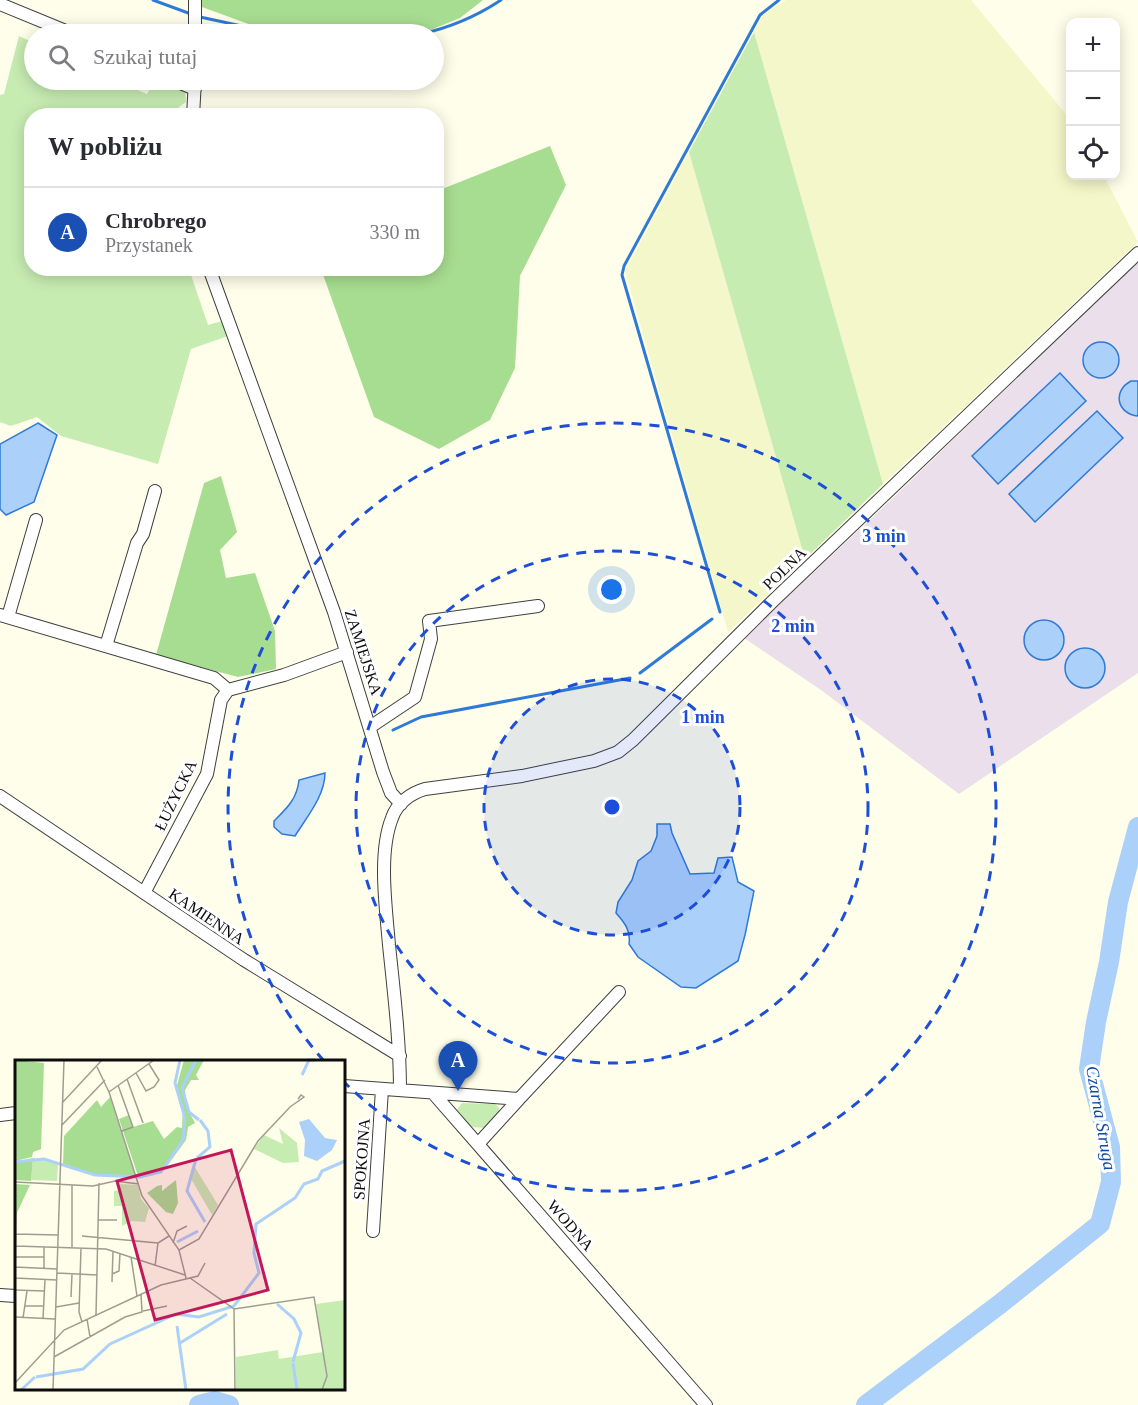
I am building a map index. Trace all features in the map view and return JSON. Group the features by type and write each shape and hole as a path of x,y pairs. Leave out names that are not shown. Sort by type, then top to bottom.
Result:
{"street":[{"path":"0,4 49,24"},
{"path":"194,108 195,90"},
{"name":"POLNA","path":"401,804 416,792 425,789 522,776 594,761 618,752 1138,253"},
{"name":"ZAMIEJSKA","path":"212,276 347,652 383,772 391,793 401,804"},
{"path":"106,646 136,543 143,534 154,491"},
{"path":"36,520 4,616 214,678 228,690 284,675 347,652"},
{"path":"370,727 415,697 431,639 429,621 538,606"},
{"name":"ŁUŻYCKA","path":"144,893 207,774 221,700 228,690"},
{"name":"KAMIENNA","path":"0,796 244,960 400,1056"},
{"path":"400,1090 400,1056 384,890 387,837 393,815 401,804"},
{"path":"478,1144 619,992"},
{"path":"345,1086 519,1099"},
{"name":"SPOKOJNA","path":"373,1231 382,1089"},
{"name":"WODNA","path":"433,1093 706,1405"},
{"path":"0,1115 15,1113"},
{"path":"0,1295 15,1296"}],"shaded area":[{"path":"1138,261 1138,673 959,794 821,690 744,638"}],"green space":[{"path":"202,0 483,0 460,18 444,24 248,24 202,7"},
{"path":"786,0 971,0 1066,114 1066,180 1106,180 1138,242 883,484 754,32 763,15"},
{"path":"754,32 883,484 805,559 689,152"},
{"path":"19,36 24,38 24,90 138,90 147,94 149,90 185,91 186,102 179,108 24,108 24,276 191,276 208,325 222,321 228,336 191,349 158,464 61,436 37,417 11,426 0,422 0,95 4,94"},
{"path":"550,146 566,185 520,276 515,368 490,420 439,449 374,417 324,276 444,276 444,188"},
{"path":"689,152 805,559 728,632 625,271"},
{"path":"221,476 237,532 220,550 226,578 255,573 275,631 276,669 238,677 156,655 204,483"},
{"path":"462,1103 495,1104 499,1108 499,1114 486,1128 471,1127 456,1111"}],"water":[{"path":"1101,342 1114,347 1119,360 1114,373 1101,378 1088,373 1083,360 1088,347"},
{"path":"1060,373 1086,401 998,484 972,456"},
{"path":"1131,381 1138,381 1138,416 1125,411 1119,396 1125,385"},
{"path":"1097,411 1123,438 1035,522 1009,494"},
{"path":"38,423 57,435 34,502 6,515 0,509 0,444"},
{"path":"1044,620 1058,626 1064,640 1058,654 1044,660 1030,654 1024,640 1030,626"},
{"path":"1085,648 1099,654 1105,668 1099,682 1085,688 1071,682 1065,668 1071,654"},
{"path":"325,773 322,790 295,836 282,834 274,827 274,821 294,798 299,780"},
{"path":"657,824 670,824 690,874 714,873 718,858 732,857 738,882 754,891 738,961 696,988 681,987 638,957 629,944 627,927 616,913 618,902 632,880 638,861 651,851 657,836"}],"waterway":[{"path":"153,0 191,14"},
{"path":"444,27 462,21 501,0"},
{"path":"720,612 622,275 624,266 760,15 779,0"},
{"path":"200,17 233,24"},
{"path":"640,673 712,619"},
{"path":"393,730 421,717 630,678"},
{"name":"Czarna Struga","path":"866,1405 1000,1304 1100,1224 1111,1182 1110,1147 1089,1069 1118,902 1138,827"},
{"name":"Czarna Struga","path":"199,1405 215,1401 229,1405"}],"place":[{"name":"Chrobrego","path":"458,1091"}]}
